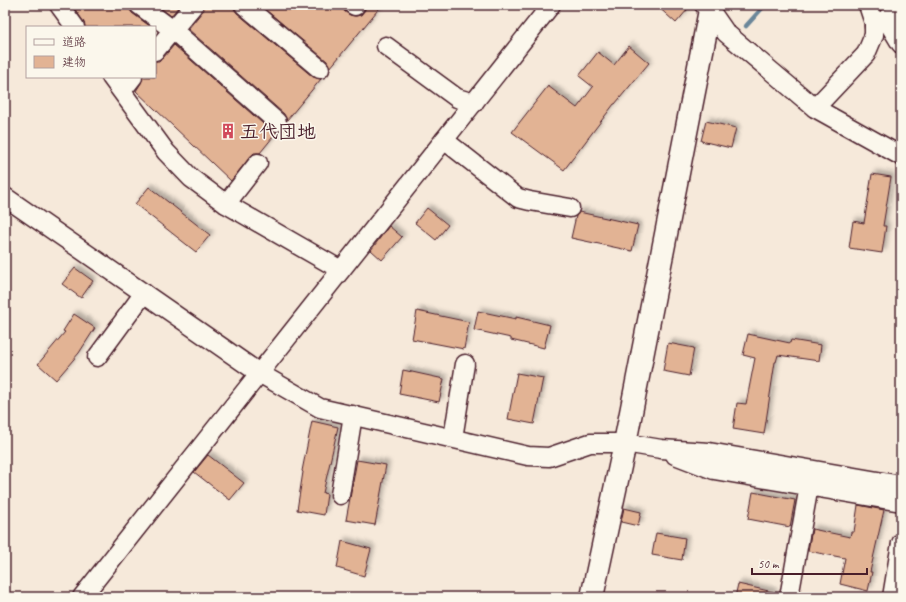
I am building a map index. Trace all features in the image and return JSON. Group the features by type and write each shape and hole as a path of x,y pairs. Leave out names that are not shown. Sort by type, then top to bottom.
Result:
{"street":[{"path":"59,5 74,26"},
{"path":"139,5 173,30 278,122"},
{"path":"156,50 194,5"},
{"path":"244,5 320,68"},
{"path":"82,597 551,5"},
{"path":"868,5 874,23 887,19"},
{"path":"708,7 726,33 815,108 901,156"},
{"path":"592,597 624,443 708,7"},
{"path":"887,19 901,44"},
{"path":"815,108 866,54 874,35 887,19"},
{"path":"386,46 457,98 474,102"},
{"path":"131,78 116,84 166,152 191,178 226,204 341,270"},
{"path":"444,140 518,198 570,208"},
{"path":"226,204 258,163"},
{"path":"5,197 259,373 320,408 528,456 549,458 590,443 624,443 661,449 709,452 901,485"},
{"path":"97,357 144,293"},
{"path":"453,438 466,364"},
{"path":"340,495 352,415"},
{"path":"661,449 714,470 901,502"},
{"path":"789,597 809,486"},
{"path":"892,597 901,543"}],"building":[{"path":"72,5 129,5 132,13 150,26 85,26"},
{"path":"157,5 180,5 171,16"},
{"path":"204,5 234,5 234,9 237,13 313,77 321,79 287,120 284,114 188,29 202,12"},
{"path":"260,5 343,5 344,11 355,16 361,15 365,10 365,5 382,5 330,68 327,61"},
{"path":"656,5 681,5 687,10 676,23"},
{"path":"174,45 270,130 277,132 260,153 254,153 250,157 231,181 136,91 143,78 156,78 156,61 163,58"},
{"path":"629,46 649,63 614,104 564,170 512,132 548,86 577,108 593,87 579,76 598,52 614,65"},
{"path":"706,121 736,128 731,148 701,141"},
{"path":"872,174 891,177 883,226 886,226 882,253 849,248 853,221 864,223"},
{"path":"149,187 210,235 196,252 135,204"},
{"path":"427,208 448,225 436,240 415,223"},
{"path":"579,212 638,225 632,251 571,238 576,216"},
{"path":"389,226 402,237 382,260 371,250"},
{"path":"75,268 93,281 81,298 62,284"},
{"path":"417,311 469,322 464,349 412,339"},
{"path":"478,311 516,319 516,317 550,325 544,348 511,340 511,338 474,330"},
{"path":"74,314 95,328 79,353 56,380 38,364 65,332 63,331"},
{"path":"748,334 790,343 791,340 821,345 819,361 778,355 775,362 764,434 733,429 737,403 746,404 755,358 743,355"},
{"path":"668,343 694,348 689,376 663,371"},
{"path":"403,370 444,379 439,402 399,394"},
{"path":"517,373 543,378 534,424 508,419"},
{"path":"312,421 338,427 323,493 327,494 324,515 297,510 302,471"},
{"path":"208,455 244,483 230,500 194,472"},
{"path":"357,460 386,465 375,525 346,520"},
{"path":"753,492 795,500 790,527 748,519"},
{"path":"858,505 884,510 870,572 872,572 868,591 840,584 845,558 808,551 812,529 850,537 851,532 854,532"},
{"path":"624,508 641,512 638,526 621,522"},
{"path":"656,533 685,538 682,560 652,555"},
{"path":"342,541 371,549 364,576 337,568"},
{"path":"738,584 773,592 772,597 735,597"}],"waterway":[{"path":"746,26 765,5"}],"place":[{"name":"五代団地","path":"228,131"}]}
